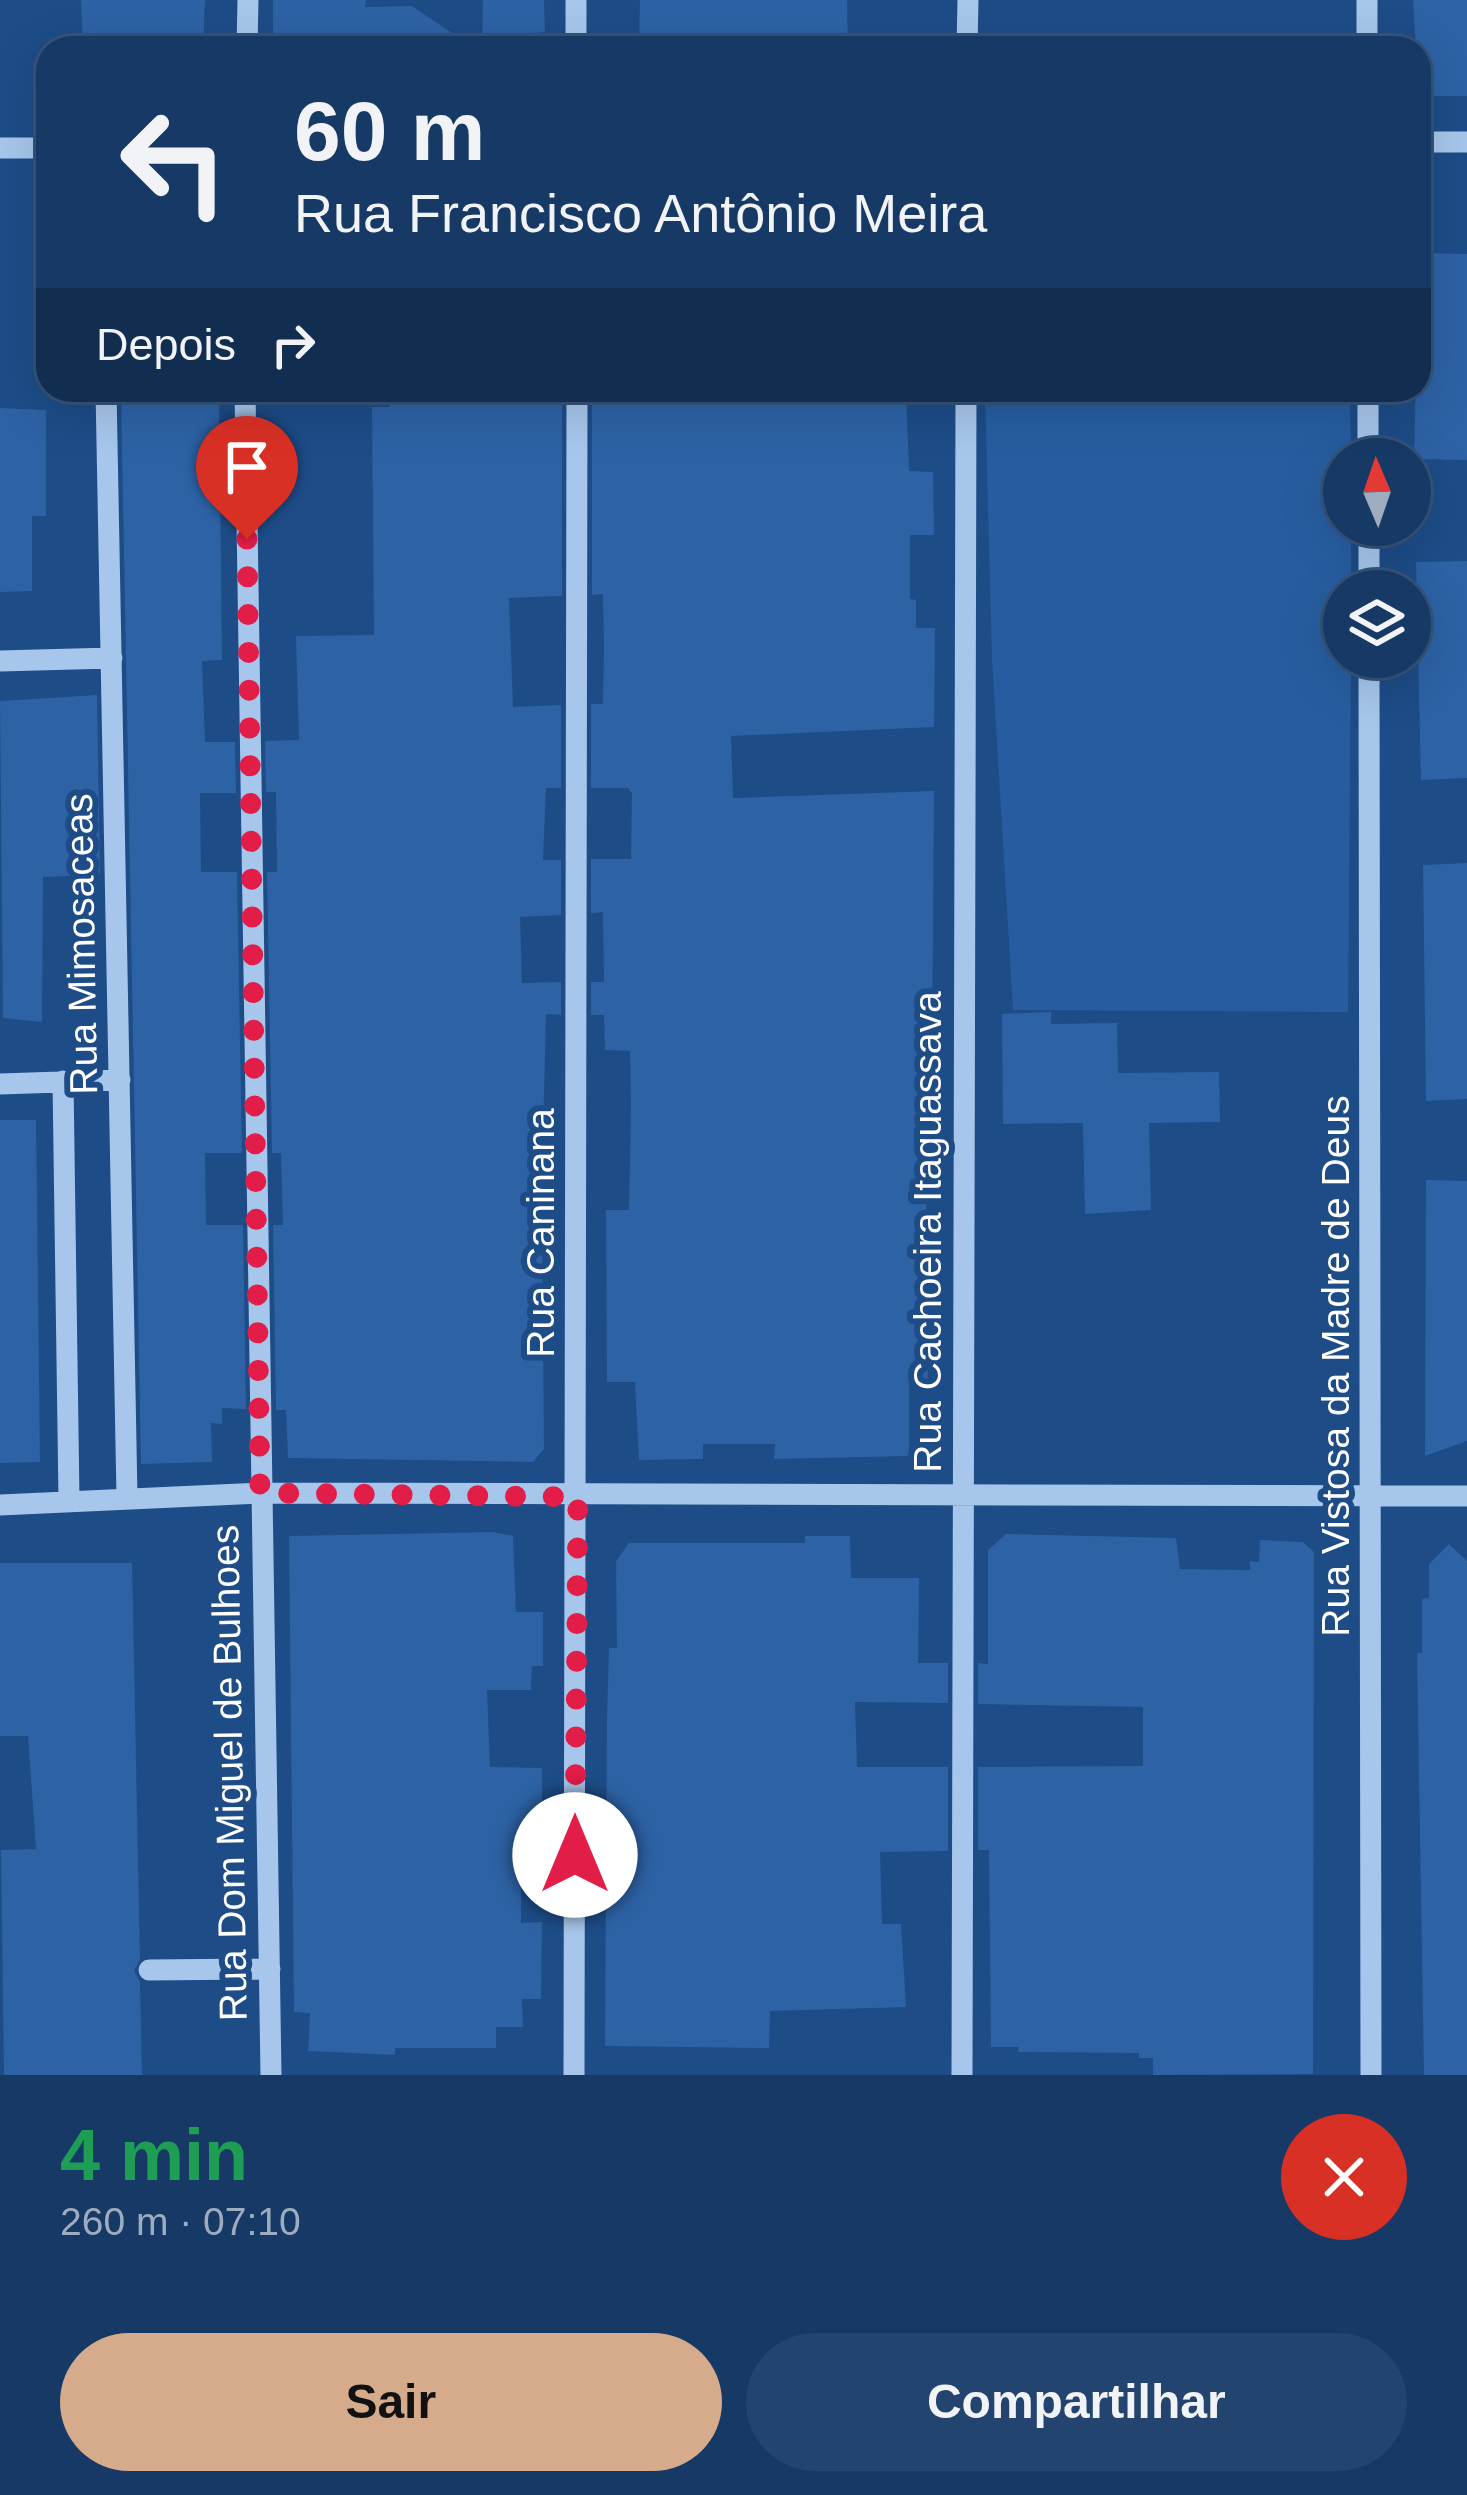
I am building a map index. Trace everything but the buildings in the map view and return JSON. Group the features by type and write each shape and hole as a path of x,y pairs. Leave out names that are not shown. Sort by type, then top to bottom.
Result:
{"street":[{"path":"248,0 248,36"},
{"path":"576,0 576,36"},
{"path":"968,0 968,36"},
{"path":"1367,0 1367,36"},
{"path":"1431,142 1467,142"},
{"path":"0,148 36,148"},
{"name":"Rua Mimosaceas","path":"106,402 128,1497"},
{"name":"Rua Dom Miguel de Bulhoes","path":"245,402 271,2075"},
{"name":"Rua Caninana","path":"574,2075 577,402"},
{"name":"Rua Cachoeira Itaguassava","path":"962,2075 966,402"},
{"path":"1368,402 1368,438"},
{"path":"0,661 112,658"},
{"name":"Rua Vistosa da Madre de Deus","path":"1369,678 1372,2075"},
{"path":"0,1084 120,1080"},
{"name":"Rua Mimosaceas","path":"63,1081 69,1500"},
{"path":"0,1505 260,1493 1467,1496"},
{"path":"149,1970 270,1969"}],"shaded area":[{"path":"985,402 1350,402 1351,438 1323,438 1323,546 1351,546 1351,570 1323,570 1323,678 1351,678 1348,1012 1013,1010 992,659"}],"route":[{"path":"247,539 260,1493 578,1497 575,1855"}]}
